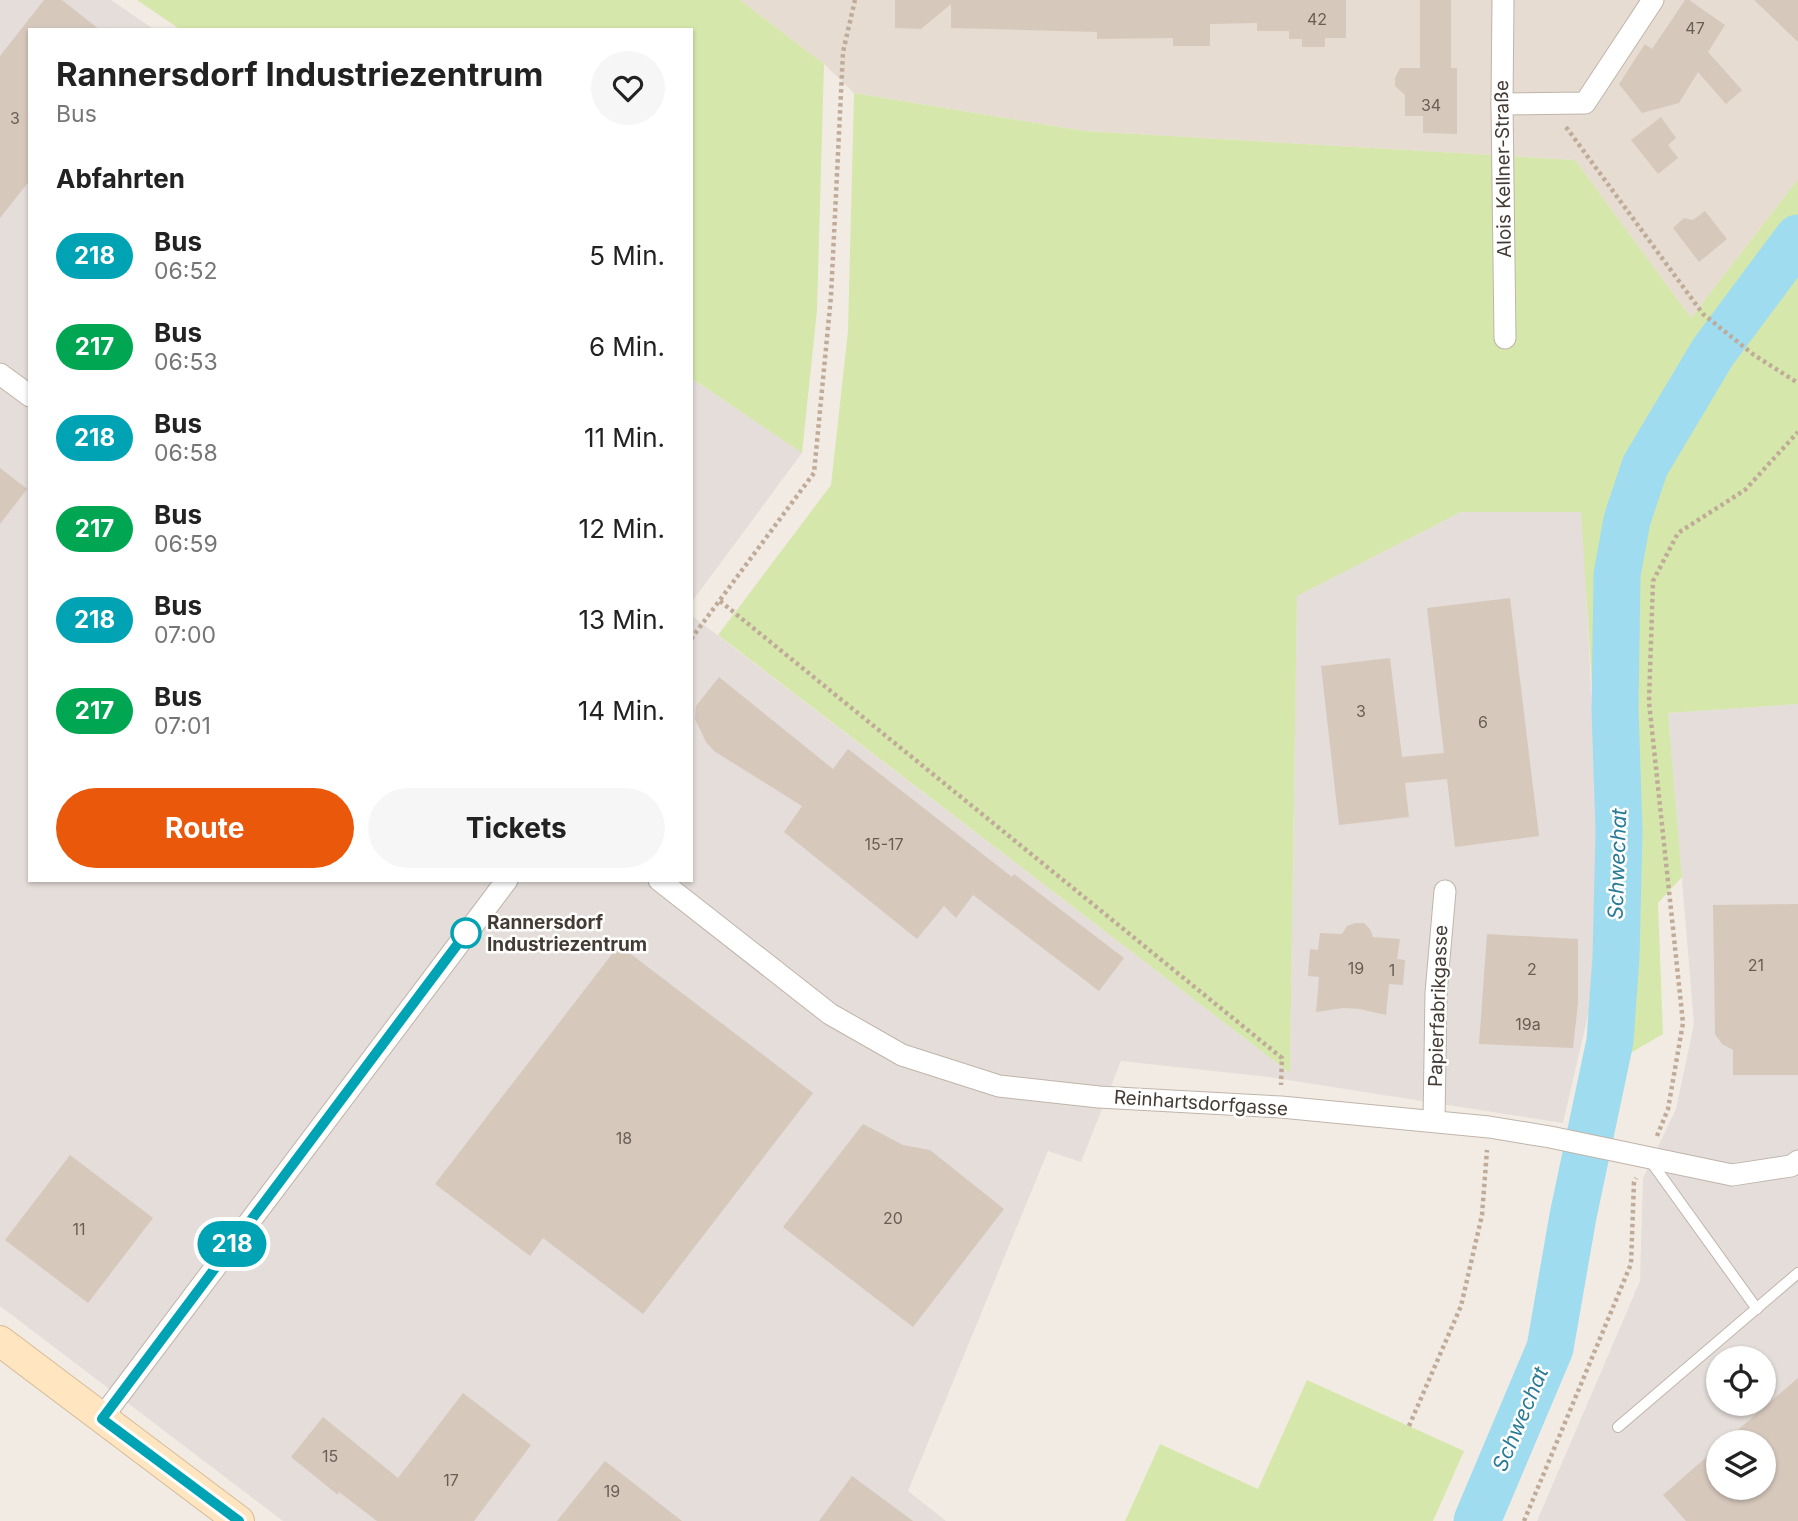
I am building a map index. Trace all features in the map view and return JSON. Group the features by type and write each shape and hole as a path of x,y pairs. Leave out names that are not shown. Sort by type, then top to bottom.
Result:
{"street":[{"name":"Alois Kellner-Straße","path":"1503,0 1505,338"},
{"path":"1502,104 1585,103 1653,0"},
{"path":"0,374 28,395"},
{"path":"102,1419 505,882"},
{"name":"Reinhartsdorfgasse","path":"662,882 830,1014 902,1055 999,1086 1099,1097 1281,1107 1489,1127 1732,1175 1791,1166 1798,1161"},
{"name":"Papierfabrikgasse","path":"1434,1121 1436,993 1445,891"},
{"path":"0,1341 239,1521"}],"lane":[{"path":"1647,1157 1757,1308"},
{"path":"1618,1427 1798,1273"}],"path":[{"path":"693,636 814,473 831,296 843,52 855,0"},
{"path":"1550,104 1703,314 1754,355 1798,383"},
{"path":"1524,1521 1631,1264 1634,1182 1668,1110 1684,1023 1649,702 1653,581 1678,533 1745,489 1798,432"},
{"path":"720,601 1282,1058 1281,1107"},
{"path":"1409,1426 1461,1306 1482,1215 1489,1127"}],"shaded area":[{"path":"0,0 111,0 152,28 28,28 28,882 693,882 693,617 1290,1073 1297,596 1461,512 1582,512 1604,946 1563,1123 1269,1077 1121,1061 1081,1162 1048,1151 908,1491 946,1521 283,1521 0,1306"},
{"path":"740,0 1798,0 1798,179 1691,318 1575,160 1085,131 854,93 824,64"},
{"path":"693,379 802,453 693,600"},
{"path":"1798,704 1798,1521 1537,1521 1640,1281 1643,1178 1676,1109 1694,1024 1668,713"}],"green space":[{"path":"137,0 740,0 824,64 817,310 802,453 693,379 693,28 178,28"},
{"path":"854,93 1085,131 1575,160 1691,318 1798,179 1798,704 1668,713 1682,877 1658,903 1663,1034 1629,1054 1632,861 1594,719 1581,512 1461,512 1297,596 1290,1073 718,635 831,485 848,331"},
{"path":"1307,1380 1464,1451 1433,1521 1125,1521 1160,1444 1258,1489"}],"building":[{"path":"44,0 62,0 97,28 28,28 28,183 0,218 0,56"},
{"path":"895,0 1346,0 1346,38 1325,38 1325,47 1302,47 1302,39 1289,39 1289,31 1257,31 1257,23 1210,24 1210,46 1173,46 1173,38 1097,39 1097,32 951,28 951,4 921,29 895,28"},
{"path":"1420,0 1451,0 1451,68 1457,68 1457,134 1423,133 1423,116 1405,116 1405,95 1395,86 1395,78 1400,68 1420,68"},
{"path":"1685,0 1689,0 1725,25 1708,52 1742,90 1726,104 1698,72 1679,103 1642,113 1619,84 1645,44 1652,49"},
{"path":"1754,0 1798,0 1798,42"},
{"path":"1661,117 1676,138 1668,145 1678,158 1658,174 1631,140"},
{"path":"1705,211 1727,239 1699,262 1673,228 1684,218 1693,220"},
{"path":"0,468 27,489 0,524"},
{"path":"1510,598 1539,836 1455,847 1447,779 1405,783 1409,817 1339,825 1321,666 1390,658 1402,757 1444,753 1427,608"},
{"path":"719,677 833,769 848,749 1012,877 1014,874 1124,958 1099,991 973,895 956,918 944,906 917,939 784,832 802,806 714,751 706,742 695,719 696,706"},
{"path":"1798,904 1798,1075 1733,1075 1733,1050 1722,1044 1715,1034 1713,905"},
{"path":"1364,923 1373,937 1400,939 1397,959 1405,960 1403,985 1389,984 1386,1015 1343,1008 1316,1012 1319,977 1308,976 1310,949 1318,950 1320,933 1342,934 1347,926"},
{"path":"1487,934 1578,939 1578,1003 1573,1048 1479,1044"},
{"path":"619,945 813,1093 643,1314 543,1238 530,1256 435,1184"},
{"path":"863,1124 903,1145 930,1150 1004,1209 913,1327 783,1227"},
{"path":"70,1155 153,1218 88,1303 5,1240"},
{"path":"1798,1378 1798,1521 1686,1521 1663,1495 1706,1457 1706,1500 1776,1500 1776,1430 1738,1430 1754,1416 1776,1416 1776,1397"},
{"path":"463,1393 531,1445 474,1521 377,1521 339,1492 338,1495 291,1457 323,1417 398,1478"},
{"path":"605,1461 682,1521 557,1521"},
{"path":"852,1476 913,1521 819,1521"}],"waterway":[{"name":"Schwechat","path":"1477,1521 1550,1348 1573,1216 1610,1041 1616,957 1619,831 1615,709 1617,575 1627,520 1645,466 1713,352 1798,238"}],"bus line":[{"name":"218","path":"239,1521 102,1419 466,933"}],"place":[{"name":"Rannersdorf Industriezentrum","path":"466,933"}]}
